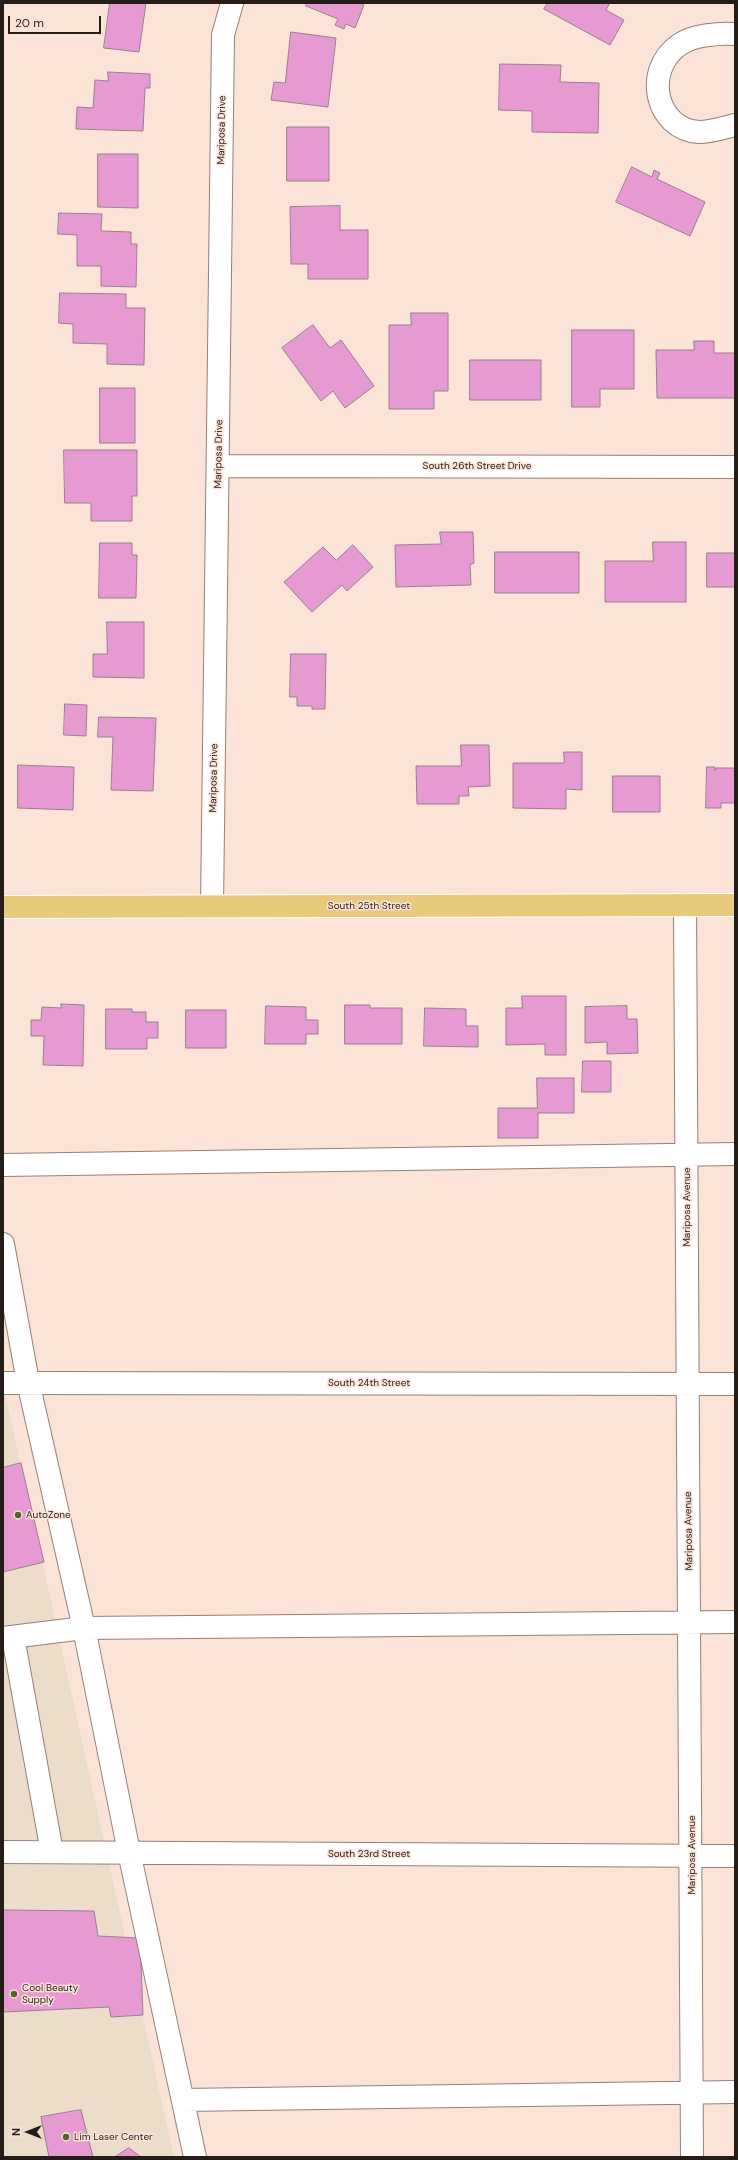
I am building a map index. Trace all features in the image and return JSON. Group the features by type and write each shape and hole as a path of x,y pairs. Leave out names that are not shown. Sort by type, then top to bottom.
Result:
{"main road":[{"name":"South 25th Street","path":"3,907 735,905"}],"street":[{"name":"Mariposa Drive","path":"212,906 219,466 223,35 232,3"},
{"path":"735,34 706,35 679,44 666,57 658,74 657,90 661,102 670,116 680,127 699,132 717,130 735,125"},
{"name":"South 26th Street Drive","path":"219,466 735,467"},
{"name":"Mariposa Avenue","path":"685,905 687,1384 692,1856 692,2157"},
{"path":"3,1164 735,1154"},
{"path":"3,1244 28,1382 84,1628 129,1852 196,2157"},
{"name":"South 24th Street","path":"3,1383 735,1384"},
{"path":"52,1852 8,1638 84,1628 735,1622"},
{"name":"South 23rd Street","path":"3,1852 735,1856"},
{"path":"183,2100 735,2092"}],"shaded area":[{"path":"3,1384 174,2157 4,2157"}],"building":[{"path":"110,3 146,3 139,52 104,48"},
{"path":"307,3 360,3 364,5 355,28 346,24 344,29 335,25 338,19 306,6"},
{"path":"548,3 610,3 606,10 624,20 610,45 544,9"},
{"path":"291,32 336,38 328,107 271,100 274,82 285,83"},
{"path":"500,64 561,65 560,82 599,83 598,133 532,132 532,111 499,110"},
{"path":"108,72 150,74 150,88 145,88 143,131 76,129 77,107 93,108 95,80 108,81"},
{"path":"287,127 329,127 329,181 287,181"},
{"path":"98,154 138,154 138,208 98,207"},
{"path":"632,167 652,177 654,170 660,173 657,179 705,202 690,236 616,202"},
{"path":"340,206 340,230 368,230 368,279 308,279 308,264 291,264 290,207"},
{"path":"59,213 102,214 101,231 131,232 131,244 137,244 136,287 101,286 101,266 77,266 77,235 58,234"},
{"path":"60,293 126,294 126,308 145,308 144,365 107,364 107,344 73,343 73,324 59,323"},
{"path":"411,313 448,313 448,391 434,391 434,409 389,409 389,325 411,325"},
{"path":"313,325 330,348 341,340 374,386 345,408 333,391 321,401 282,348"},
{"path":"572,330 634,330 634,389 600,389 600,407 572,407"},
{"path":"694,341 714,341 714,353 735,353 735,398 657,398 656,350 694,350"},
{"path":"470,360 541,360 541,400 470,400"},
{"path":"100,388 135,388 135,443 100,443"},
{"path":"64,450 137,450 137,496 132,496 132,521 91,521 91,503 65,503"},
{"path":"440,532 473,532 474,563 470,565 471,585 396,587 395,545 441,544"},
{"path":"653,542 686,542 686,602 605,602 605,561 653,561"},
{"path":"100,543 132,543 132,555 137,555 136,598 99,598"},
{"path":"353,545 373,567 347,591 342,585 312,612 284,582 323,547 336,560"},
{"path":"495,552 579,552 579,593 495,593"},
{"path":"707,553 735,553 735,587 707,587"},
{"path":"107,622 144,622 144,678 93,677 93,654 107,654"},
{"path":"291,654 326,654 325,709 312,709 312,706 297,706 297,697 290,697"},
{"path":"65,704 87,705 86,736 64,735"},
{"path":"99,717 156,718 153,791 111,790 113,737 98,737"},
{"path":"461,745 489,745 490,786 468,787 469,796 459,796 459,804 417,804 416,766 461,766"},
{"path":"564,752 582,752 582,790 566,789 566,809 513,808 513,763 564,763"},
{"path":"18,765 74,767 73,810 18,808"},
{"path":"707,767 715,767 715,771 716,768 735,768 735,803 721,803 721,808 706,808"},
{"path":"613,776 660,776 660,812 613,812"},
{"path":"522,996 566,996 566,1055 545,1055 545,1044 506,1045 506,1008 522,1008"},
{"path":"61,1004 84,1005 83,1066 43,1065 44,1036 31,1036 31,1020 41,1020 42,1007 61,1008"},
{"path":"345,1005 370,1005 370,1008 402,1008 402,1044 345,1044"},
{"path":"266,1006 306,1007 306,1020 318,1020 318,1034 306,1034 306,1044 265,1044"},
{"path":"627,1006 627,1019 637,1019 638,1053 607,1054 607,1042 585,1043 585,1007"},
{"path":"425,1008 466,1009 466,1026 478,1026 478,1047 424,1046"},
{"path":"106,1009 132,1009 132,1012 146,1012 146,1022 158,1022 158,1038 147,1038 147,1049 106,1049"},
{"path":"186,1010 226,1010 226,1048 186,1048"},
{"path":"583,1061 611,1061 611,1092 582,1092"},
{"path":"537,1078 574,1078 574,1113 538,1113 538,1138 498,1138 498,1108 537,1108"},
{"name":"AutoZone","path":"21,1463 44,1562 3,1572 3,1468"},
{"path":"3,1910 94,1911 98,1936 140,1938 143,2015 111,2017 109,2007 3,2012"},
{"name":"Lim Laser Center","path":"81,2110 93,2157 49,2157 41,2117"},
{"name":"Lim Laser Center","path":"129,2148 141,2157 115,2157"}],"place":[{"name":"AutoZone","path":"18,1515"},
{"name":"Cool Beauty Supply","path":"14,1994"},
{"name":"Lim Laser Center","path":"66,2137"}]}
